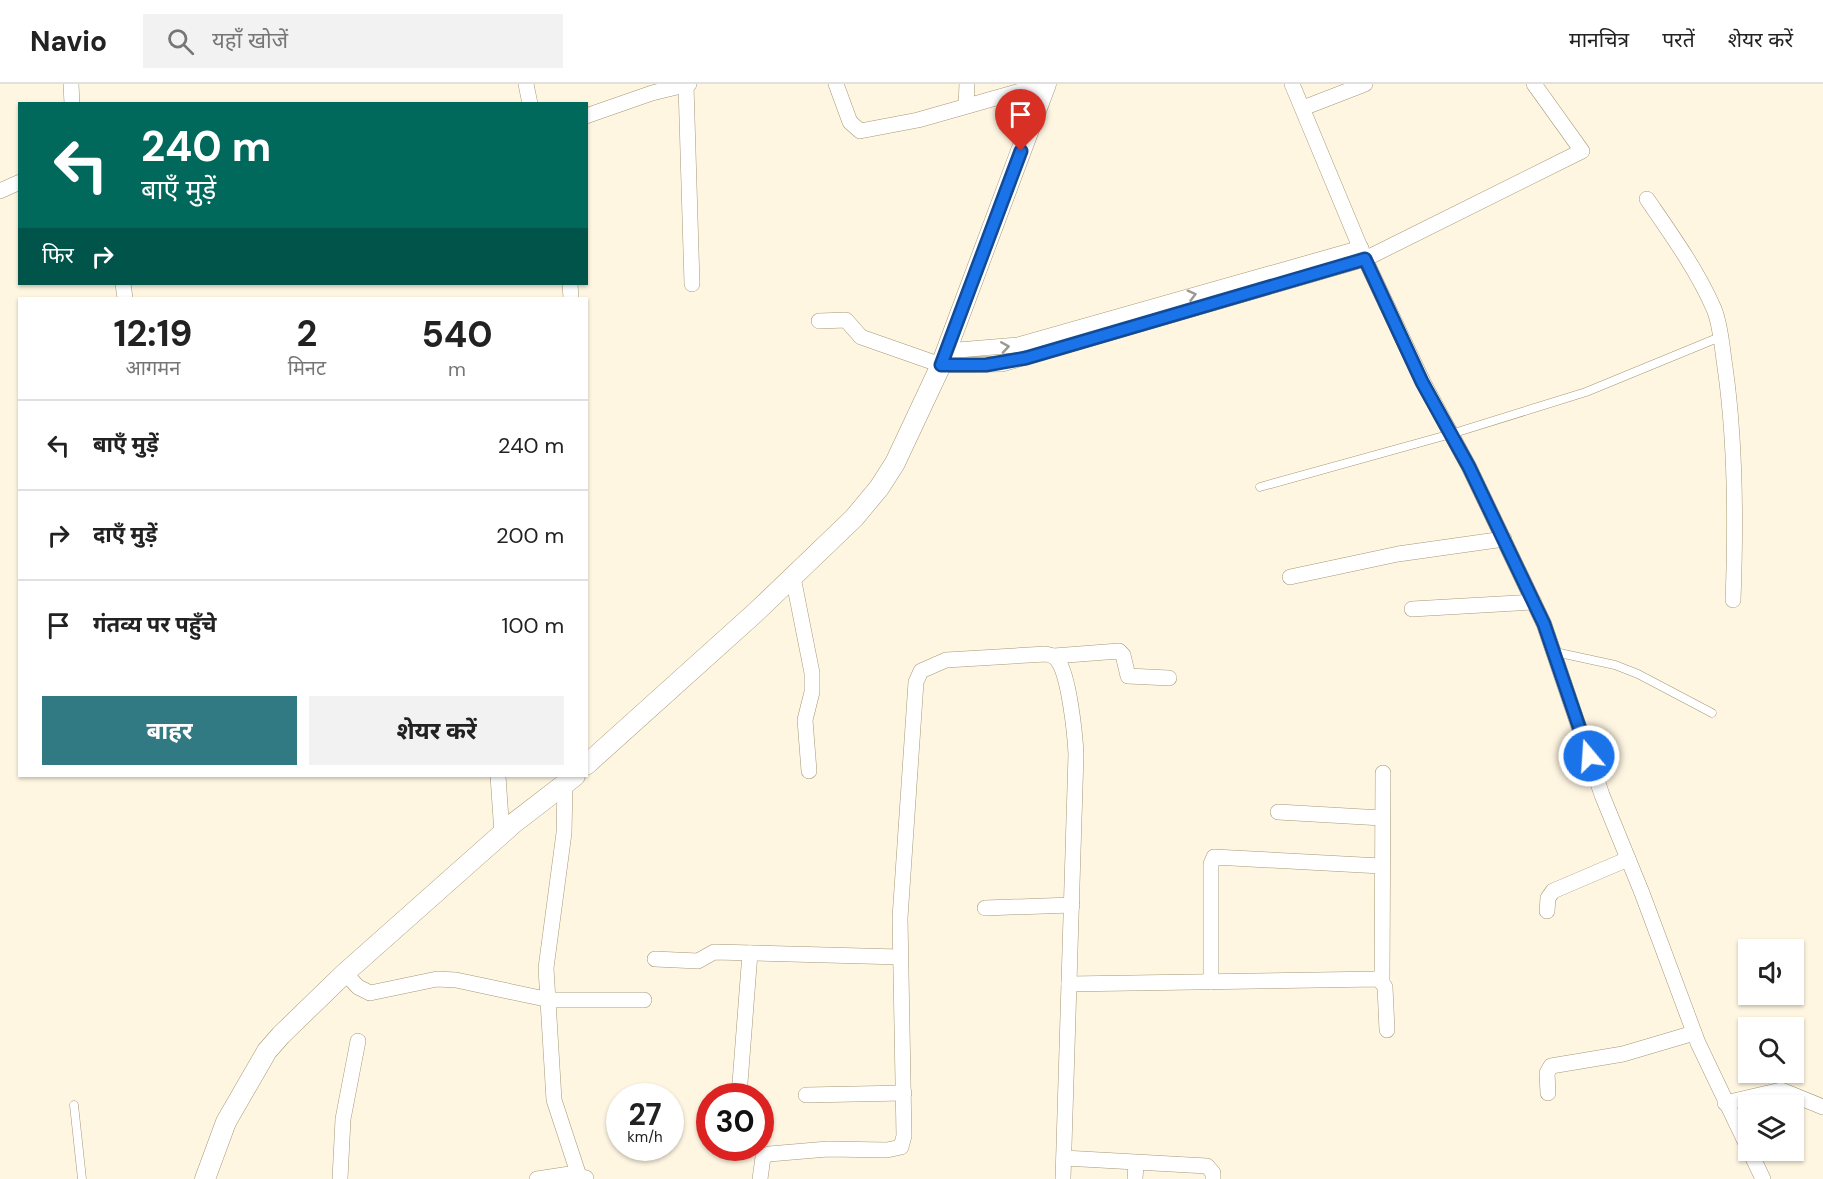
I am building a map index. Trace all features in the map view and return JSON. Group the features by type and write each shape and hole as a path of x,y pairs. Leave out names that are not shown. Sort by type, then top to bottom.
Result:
{"street":[{"path":"71,84 72,102"},
{"path":"526,84 530,102"},
{"path":"588,115 634,91 687,84 692,284"},
{"path":"836,84 850,122 861,131 918,120 1045,84"},
{"path":"966,105 967,84"},
{"path":"588,763 793,577 854,518 879,488 894,463 944,358 1045,84"},
{"path":"1292,84 1363,253 1422,382 1451,434 1534,602 1555,652 1602,795 1694,1033 1762,1179"},
{"path":"1303,108 1365,84"},
{"path":"819,321 846,320 861,337 944,358 1002,364 1157,312 1363,253 1582,151 1534,84"},
{"path":"0,191 18,183"},
{"path":"1647,199 1680,248 1714,310 1720,337 1730,408 1735,546 1733,600"},
{"path":"1290,577 1398,554 1504,539"},
{"path":"793,577 812,673 812,692 805,720 809,771"},
{"path":"1412,609 1534,602"},
{"path":"760,1179 763,1157 769,1154 828,1149 887,1150 901,1147 904,1136 904,1093 900,918 916,682 921,671 946,660 1119,651 1128,676 1169,678"},
{"path":"1054,656 1063,673 1075,734 1063,1179"},
{"path":"1383,773 1382,981 1385,987 1387,1030"},
{"path":"498,777 502,834"},
{"path":"206,1179 226,1122 267,1051 345,973 502,834 570,780"},
{"path":"537,1179 556,1175 584,1177 554,1100 550,1000 546,968 570,780"},
{"path":"1278,812 1382,818"},
{"path":"1210,982 1211,864 1214,857 1381,866"},
{"path":"1547,911 1548,898 1553,891 1628,859"},
{"path":"986,908 1072,905"},
{"path":"655,959 698,961 710,953 900,957"},
{"path":"740,1083 750,953"},
{"path":"345,973 358,987 370,993 438,979 456,980 550,1000 644,1000"},
{"path":"1070,984 1382,981"},
{"path":"1548,1093 1547,1073 1551,1066 1623,1054 1694,1033"},
{"path":"340,1179 343,1119 358,1041"},
{"path":"1725,1103 1781,1090 1823,1107"},
{"path":"806,1095 904,1093"},
{"path":"1064,1158 1136,1172 1207,1166 1213,1173 1213,1179"}],"lane":[{"path":"1260,487 1451,434 1586,392 1720,337"},
{"path":"1555,652 1615,665 1638,674 1712,713"},
{"path":"74,1105 82,1179"}],"route":[{"path":"1021,151 941,365 1002,364 1026,358 1365,259 1422,382 1469,467 1544,624 1564,676 1589,756"}]}
